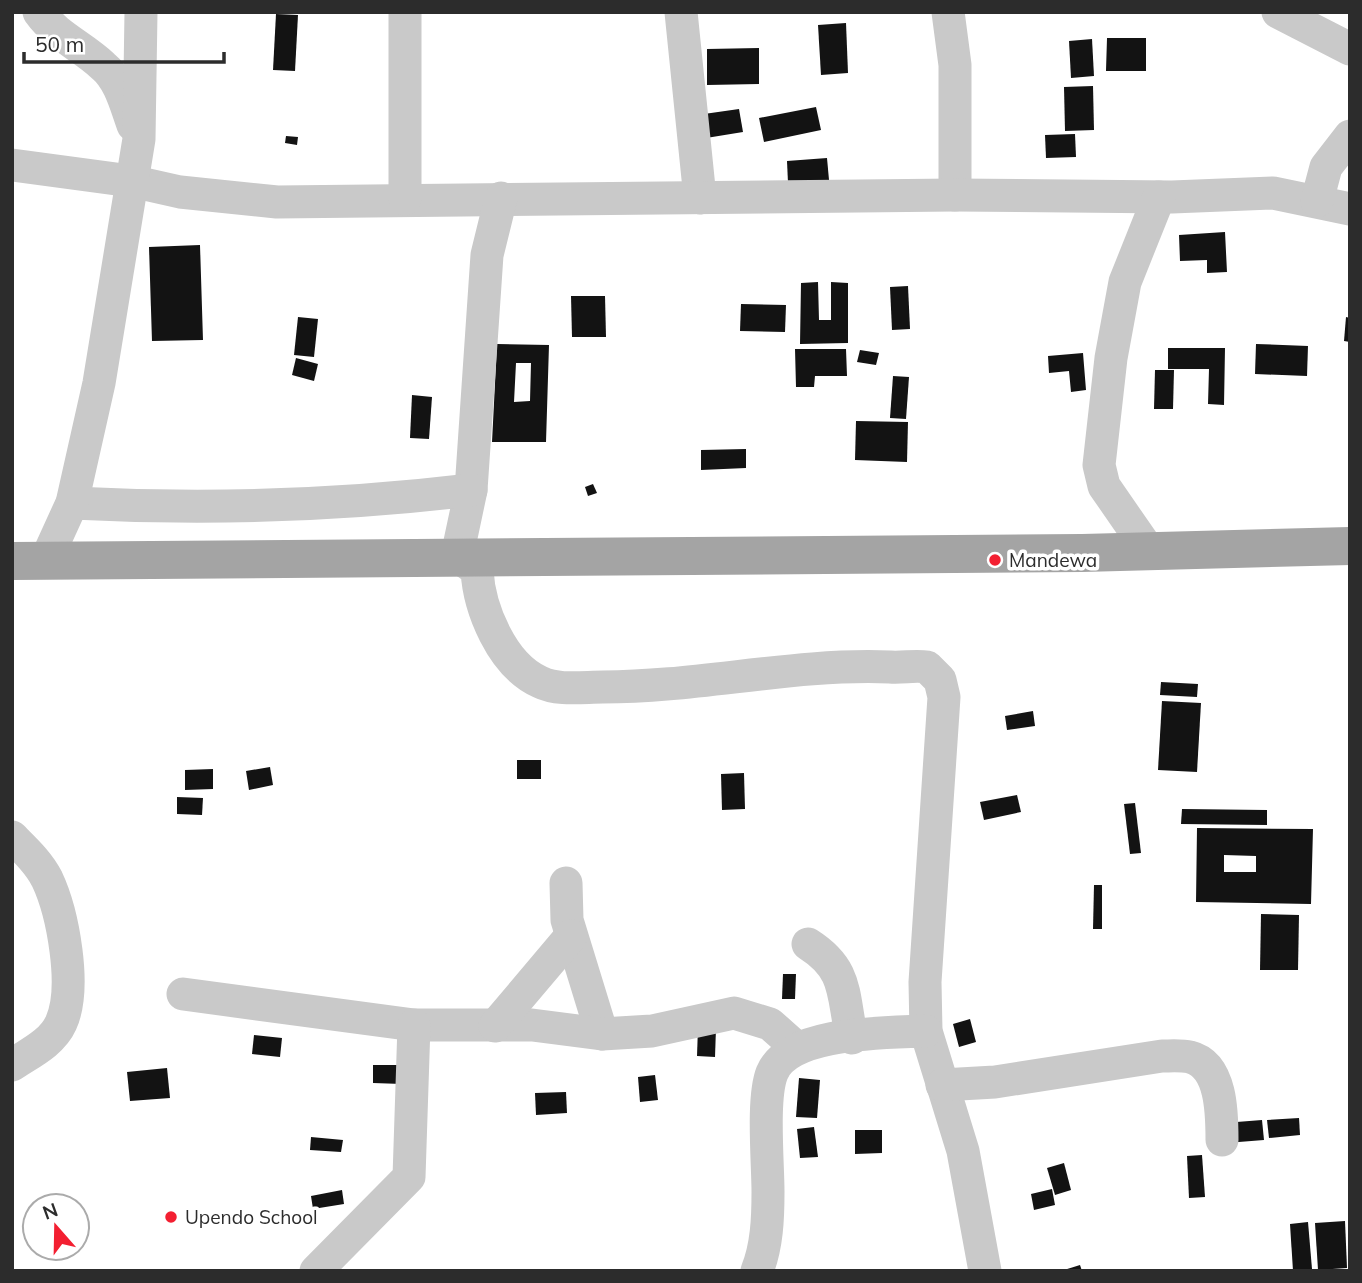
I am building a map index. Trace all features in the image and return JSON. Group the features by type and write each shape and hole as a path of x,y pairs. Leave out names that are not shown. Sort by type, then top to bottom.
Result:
{"main road":[{"path":"29,561 1149,551 1350,546"}],"street":[{"path":"39,12 62,38 103,65 114,78 139,139"},
{"path":"29,561 72,503 99,383 139,139 141,12"},
{"path":"405,12 405,199"},
{"path":"681,12 700,198"},
{"path":"948,12 954,65 955,195"},
{"path":"1278,12 1350,49"},
{"path":"1317,201 1326,167 1350,136"},
{"path":"12,165 131,181 180,192 276,202 955,195 1159,197 1273,193 1350,209"},
{"path":"1149,551 1104,486 1099,465 1111,358 1125,282 1159,197"},
{"path":"501,198 487,254 471,490 457,556 477,570 481,597 509,657 525,673 541,683 557,687 648,687 846,665 914,665 927,667 934,672 944,697 925,982 926,1031 963,1151 985,1271"},
{"path":"72,503 141,507 319,505 471,490"},
{"path":"12,837 31,855 46,877 59,909 68,998 61,1023 48,1041 12,1065"},
{"path":"566,883 571,936 602,1034"},
{"path":"495,1026 571,936"},
{"path":"808,944 838,971 852,1038"},
{"path":"183,994 414,1025 532,1025 602,1034 652,1031 734,1013 770,1024 797,1048"},
{"path":"316,1271 410,1177 414,1025"},
{"path":"757,1271 768,1220 768,1097 772,1073 788,1054 797,1048 852,1038 926,1031"},
{"path":"942,1086 995,1082 1162,1056 1189,1056 1208,1071 1219,1092 1222,1139"}],"building":[{"path":"276,14 298,15 295,71 273,70"},
{"path":"846,23 848,73 821,75 818,25"},
{"path":"1107,38 1146,38 1146,71 1106,71"},
{"path":"1092,39 1094,76 1071,78 1069,41"},
{"path":"759,48 759,84 707,85 707,49"},
{"path":"1093,86 1094,130 1065,131 1064,87"},
{"path":"816,107 821,130 764,142 759,118"},
{"path":"739,109 743,132 700,139 697,115"},
{"path":"1075,134 1076,157 1046,158 1045,135"},
{"path":"286,136 298,137 297,145 285,143"},
{"path":"827,158 829,180 788,183 787,161"},
{"path":"1225,232 1227,272 1207,273 1207,260 1180,261 1179,235"},
{"path":"200,245 203,340 152,341 149,247"},
{"path":"818,282 819,320 831,320 831,282 848,283 848,343 800,344 801,283"},
{"path":"908,286 910,329 892,330 890,287"},
{"path":"571,296 605,296 606,337 572,337"},
{"path":"741,304 786,305 785,332 740,331"},
{"path":"298,317 318,319 314,357 294,355"},
{"path":"1346,317 1350,318 1350,342 1344,341"},
{"path":"497,344 549,345 546,442 492,442","holes":["516,363 531,363 530,401 514,402"]},
{"path":"1256,344 1308,346 1307,376 1255,374"},
{"path":"1168,348 1225,348 1224,405 1208,404 1209,369 1168,369"},
{"path":"795,349 846,349 847,376 815,376 814,387 796,387"},
{"path":"860,350 879,353 876,365 857,362"},
{"path":"1083,353 1086,390 1071,392 1069,371 1049,373 1048,356"},
{"path":"296,358 318,364 314,381 292,375"},
{"path":"1155,370 1174,370 1173,409 1154,409"},
{"path":"893,376 909,377 906,419 890,418"},
{"path":"412,395 432,397 429,439 410,438"},
{"path":"856,421 908,422 907,462 855,460"},
{"path":"746,449 746,468 701,470 701,450"},
{"path":"593,484 597,493 588,496 585,487"},
{"path":"1161,682 1198,684 1197,697 1160,695"},
{"path":"1162,701 1201,703 1197,772 1158,770"},
{"path":"1033,711 1035,726 1007,730 1005,716"},
{"path":"517,760 541,760 541,779 517,779"},
{"path":"270,767 273,785 249,790 246,771"},
{"path":"213,769 213,789 185,790 185,770"},
{"path":"744,773 745,809 722,810 721,774"},
{"path":"1017,795 1021,812 984,820 980,802"},
{"path":"177,797 203,798 202,815 177,814"},
{"path":"1135,803 1141,853 1130,854 1124,804"},
{"path":"1182,809 1267,810 1267,825 1181,824"},
{"path":"1197,828 1313,829 1311,904 1196,902","holes":["1224,855 1256,856 1256,872 1224,872"]},
{"path":"1094,885 1102,885 1102,929 1093,929"},
{"path":"1261,914 1299,915 1298,970 1260,970"},
{"path":"783,974 796,974 795,999 782,999"},
{"path":"970,1019 976,1042 959,1047 953,1024"},
{"path":"698,1027 716,1028 715,1057 697,1056"},
{"path":"254,1035 282,1038 280,1057 252,1054"},
{"path":"373,1065 402,1065 402,1084 373,1083"},
{"path":"167,1068 170,1098 130,1101 127,1072"},
{"path":"655,1075 658,1100 640,1102 638,1077"},
{"path":"799,1078 820,1080 817,1118 796,1117"},
{"path":"566,1092 567,1113 536,1115 535,1093"},
{"path":"1299,1118 1300,1135 1269,1138 1267,1120"},
{"path":"1262,1120 1264,1140 1226,1143 1224,1123"},
{"path":"814,1127 818,1157 800,1158 797,1129"},
{"path":"855,1130 882,1130 882,1153 855,1154"},
{"path":"311,1137 343,1140 341,1152 310,1150"},
{"path":"1202,1155 1205,1197 1189,1198 1187,1156"},
{"path":"1064,1163 1071,1190 1055,1195 1047,1168"},
{"path":"1052,1189 1055,1205 1034,1210 1031,1194"},
{"path":"342,1190 344,1204 313,1209 311,1196"},
{"path":"1345,1221 1347,1268 1318,1270 1315,1223"},
{"path":"1308,1222 1312,1269 1293,1271 1290,1224"},
{"path":"1080,1265 1082,1271 1064,1271 1064,1270"}],"place":[{"name":"Mandewa","path":"995,560"},
{"name":"Upendo School","path":"171,1217"}]}
